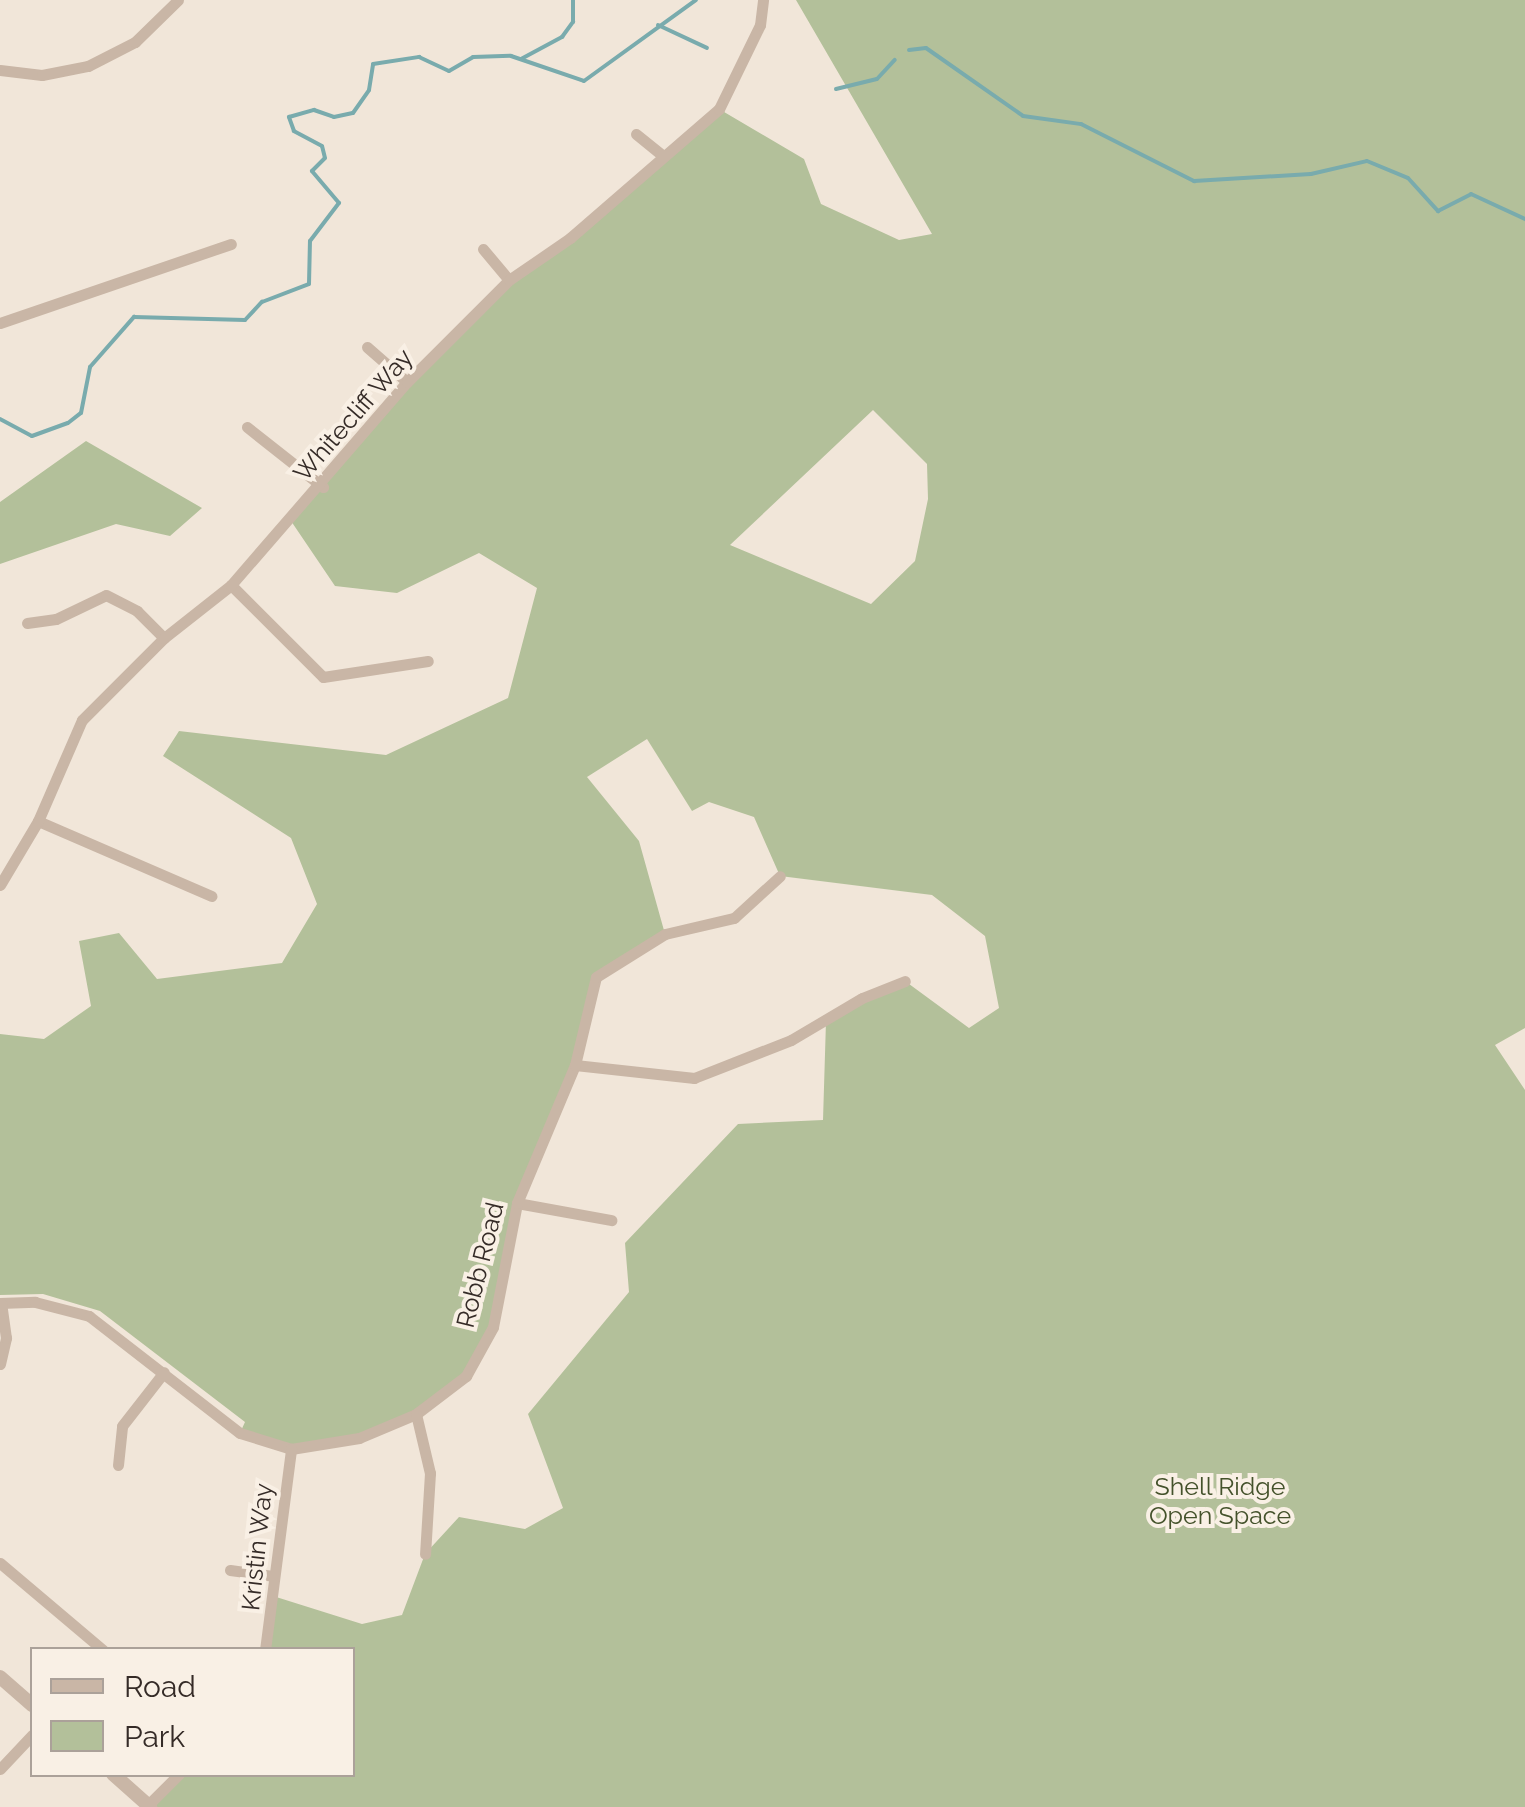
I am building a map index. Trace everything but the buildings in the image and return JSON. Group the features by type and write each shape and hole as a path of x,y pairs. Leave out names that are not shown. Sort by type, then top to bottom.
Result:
{"street":[{"path":"0,70 42,74 88,66 135,42 178,0"},
{"name":"Whitecliff Way","path":"0,885 38,822 82,720 164,638 231,585 322,487 407,382 509,280 570,238 661,154 720,109 760,25 763,0"},
{"path":"636,134 661,154"},
{"path":"0,323 232,244"},
{"path":"483,249 509,280"},
{"path":"367,347 407,382"},
{"path":"248,427 322,487"},
{"path":"231,585 323,677 428,661"},
{"path":"27,623 56,619 106,595 137,611 164,638"},
{"path":"38,822 211,896"},
{"name":"Robb Road","path":"0,1303 35,1302 89,1316 240,1433 290,1449 359,1438 416,1414 466,1376 494,1327 518,1203 575,1064 596,977 665,934 734,918 780,876"},
{"path":"575,1064 694,1078 776,1047 906,982"},
{"path":"518,1203 611,1220"},
{"path":"0,1303 6,1338 0,1364"},
{"path":"118,1465 122,1426 164,1372"},
{"path":"416,1414 430,1473 425,1554"},
{"name":"Kristin Way","path":"265,1647 290,1449"},
{"path":"0,1563 99,1647"},
{"path":"230,1570 273,1576"},
{"path":"0,1677 30,1703"},
{"path":"0,1769 30,1737"},
{"path":"116,1777 149,1806 176,1777"}],"green space":[{"name":"Shell Ridge Open Space","path":"796,0 1525,0 1525,1028 1495,1045 1525,1090 1525,1807 150,1807 177,1777 355,1777 355,1647 265,1647 273,1596 362,1624 402,1615 425,1554 459,1517 525,1529 563,1508 528,1414 629,1292 625,1243 738,1124 823,1120 826,1021 905,981 969,1028 999,1008 985,936 932,895 780,876 754,817 709,802 692,811 647,739 587,777 639,841 665,934 596,977 575,1065 517,1203 493,1327 466,1376 416,1414 359,1438 291,1449 240,1433 245,1422 100,1311 43,1294 0,1295 0,1034 44,1039 91,1006 79,941 119,933 157,979 282,963 317,904 291,838 163,756 179,731 386,755 508,698 537,588 479,553 397,593 335,586 291,521 407,382 509,280 570,238 719,109 804,159 821,204 899,240 932,234","holes":["873,410 927,464 928,499 915,561 871,604 730,545"]},
{"path":"86,441 202,508 170,536 116,524 0,564 0,502"}],"waterway":[{"path":"521,59 562,37 573,22 573,0"},
{"path":"0,419 32,436 68,423 81,413 90,367 134,317 245,320 262,302 309,284 310,241 339,203 312,171 325,158 322,146 294,131 289,117 314,110 334,117 353,113 369,90 373,64 419,57 449,71 473,57 511,56 584,81 696,0"},
{"path":"658,25 707,48"},
{"path":"909,50 926,48 1023,116 1081,124 1194,181 1311,174 1367,161 1408,178 1438,211 1471,194 1525,219"},
{"path":"836,89 877,79 895,60"}]}
